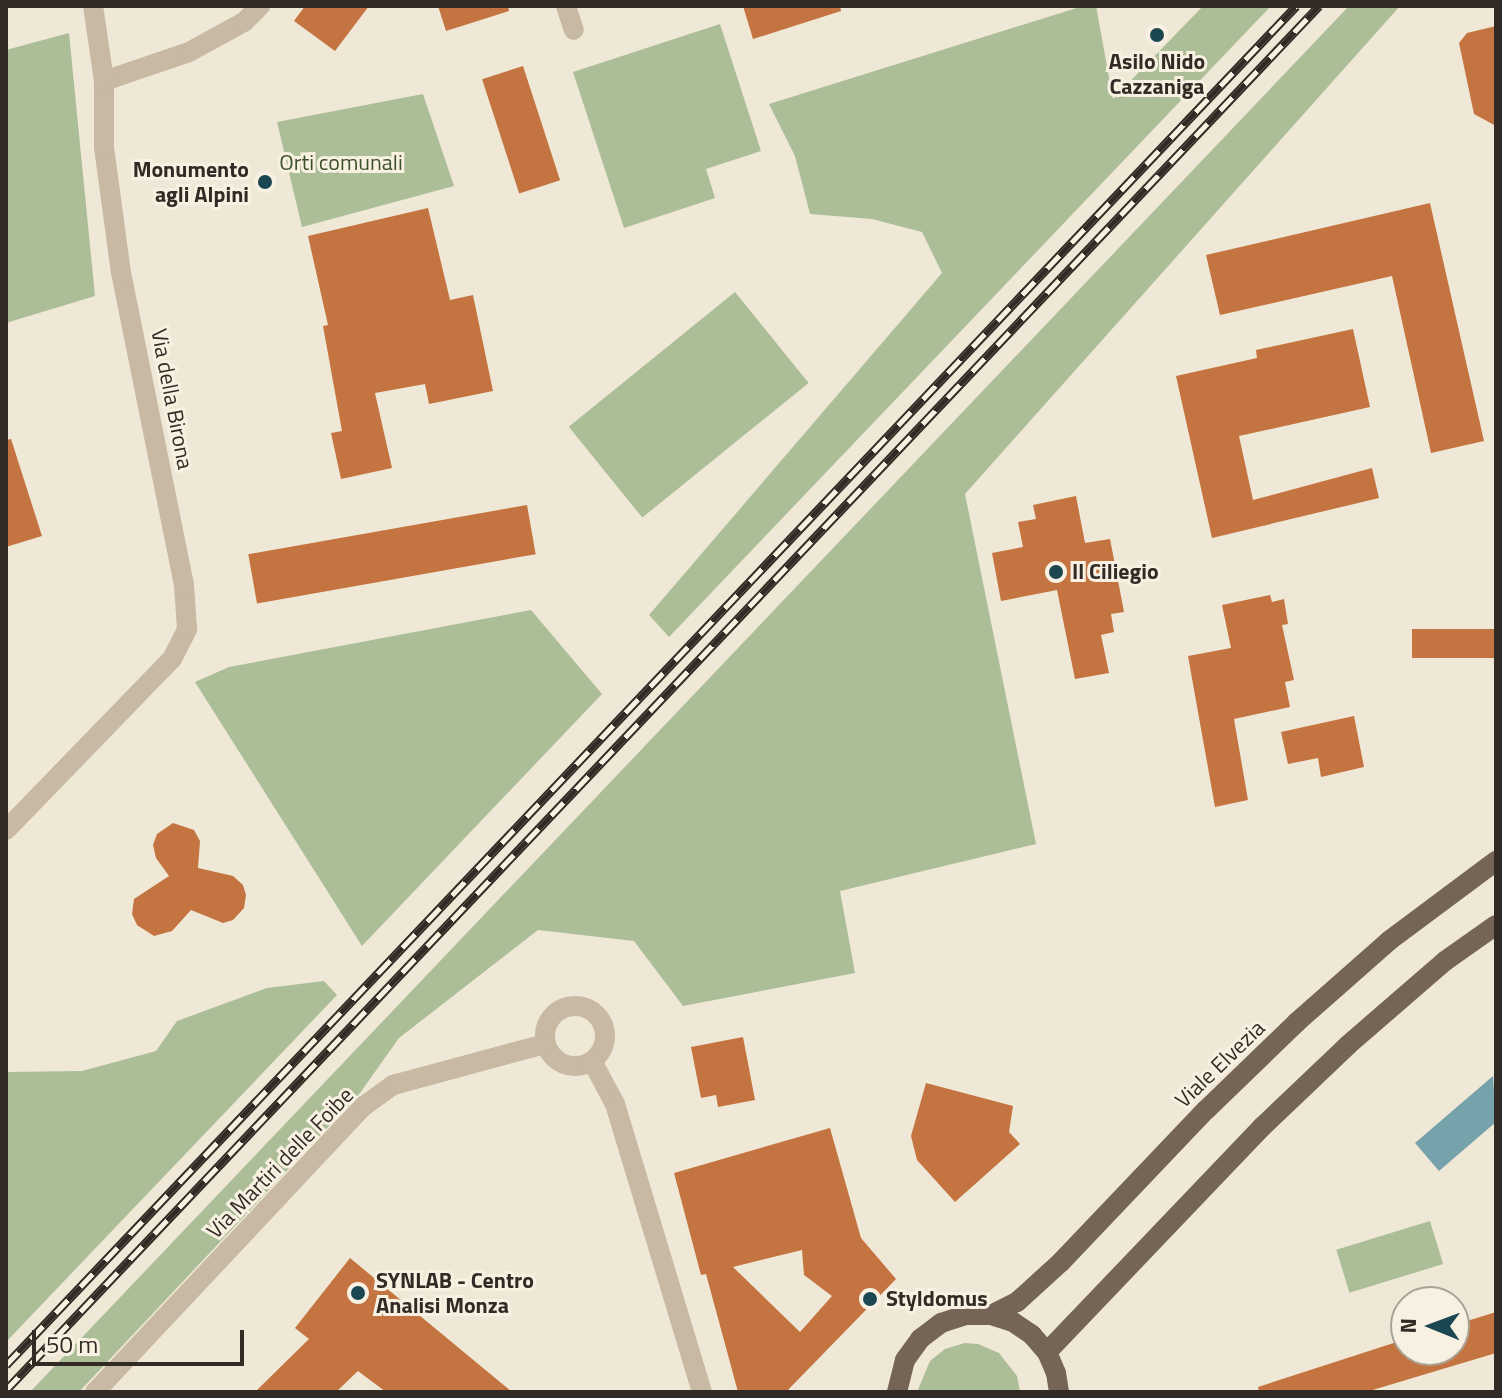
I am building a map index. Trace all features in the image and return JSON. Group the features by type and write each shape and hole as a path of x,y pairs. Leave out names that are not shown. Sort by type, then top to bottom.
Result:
{"main road":[{"name":"Viale Elvezia","path":"897,1392 905,1360 920,1339 953,1319 991,1315 1017,1302 1061,1262 1206,1110 1297,1022 1390,940 1496,861"},
{"path":"1047,1352 1262,1127 1348,1045 1445,961 1496,925"},
{"path":"991,1315 1013,1322 1032,1335 1047,1352 1059,1392"}],"street":[{"name":"Via della Birona","path":"6,830 172,659 187,629 186,593 121,273 104,147 104,81 93,6"},
{"path":"104,81 189,52 244,22 260,6"},
{"path":"566,6 574,30"},
{"path":"584,1006 600,1018 605,1028 603,1049 592,1061 569,1066 552,1057 545,1044 545,1029 555,1012 564,1007 584,1006"},
{"name":"Via Martiri delle Foibe","path":"95,1392 364,1106 393,1085 545,1044"},
{"path":"592,1061 615,1104 702,1392"}],"green space":[{"path":"1083,6 1096,6 1113,99 1203,6 1271,6 669,637 649,615 942,273 922,232 872,219 810,214 795,156 769,104"},
{"path":"1349,6 1400,6 965,494 1036,844 840,891 855,973 683,1006 634,941 538,930 399,1038 360,1093 79,1392 30,1392"},
{"path":"720,24 761,151 706,169 715,198 624,228 573,72"},
{"path":"69,33 95,296 6,323 6,50"},
{"name":"Orti comunali","path":"423,94 454,186 302,227 277,122"},
{"path":"735,292 809,383 642,518 569,427"},
{"path":"531,610 602,694 362,946 195,682 229,667"},
{"path":"324,981 337,995 6,1342 6,1072 82,1071 156,1051 177,1021 267,988"},
{"path":"1430,1221 1443,1264 1349,1293 1336,1250"},
{"path":"965,1343 978,1344 999,1353 1017,1376 1020,1392 917,1392 930,1361 945,1349"}],"water":[{"path":"1493,1076 1496,1122 1439,1171 1415,1143"}],"building":[{"path":"305,6 369,6 335,51 294,21"},
{"path":"438,6 508,6 509,11 446,31"},
{"path":"743,6 840,6 841,11 753,39"},
{"path":"1496,26 1496,126 1474,114 1459,43 1467,33"},
{"path":"523,66 560,180 519,193 482,79"},
{"path":"1430,203 1484,441 1431,453 1392,276 1220,315 1206,255"},
{"path":"428,208 450,300 473,295 493,391 429,404 425,384 375,393 392,468 341,479 331,433 342,431 323,326 328,325 308,236"},
{"path":"1353,329 1370,407 1239,436 1253,500 1372,468 1379,498 1212,538 1176,376 1257,358 1256,350"},
{"path":"11,439 42,536 6,547 6,440"},
{"name":"Il Ciliegio","path":"1076,496 1085,543 1110,539 1124,612 1111,614 1114,632 1101,635 1109,673 1075,679 1057,590 1001,601 992,553 1023,547 1018,522 1036,519 1033,505"},
{"path":"527,505 536,554 257,603 248,554"},
{"path":"1270,595 1272,602 1284,599 1288,624 1282,625 1294,680 1285,682 1290,707 1234,719 1248,800 1215,807 1188,656 1231,648 1222,605"},
{"path":"1412,629 1496,629 1496,658 1412,658"},
{"path":"1354,716 1364,767 1321,777 1318,758 1288,764 1281,732"},
{"path":"173,823 194,830 200,841 198,868 233,876 243,885 246,895 244,908 233,920 223,923 191,910 172,931 154,936 137,925 132,914 134,899 169,876 156,858 153,845 157,834"},
{"path":"743,1037 755,1100 718,1107 716,1095 701,1098 691,1047"},
{"path":"926,1083 1013,1106 1009,1132 1020,1144 955,1202 917,1160 911,1136"},
{"path":"830,1128 861,1238 896,1279 786,1392 738,1392 706,1274 701,1275 674,1173","holes":["802,1250 804,1275 832,1296 800,1332 733,1267"]},
{"name":"SYNLAB - Centro Analisi Monza","path":"350,1258 512,1392 386,1392 358,1371 336,1392 255,1392 309,1339 295,1328"},
{"path":"1496,1312 1496,1353 1470,1361 1470,1320"},
{"path":"1390,1344 1390,1366 1453,1366 1366,1392 1259,1392 1258,1387"}],"railway":[{"path":"6,1365 1296,6"},
{"path":"6,1390 1319,6"}],"place":[{"name":"Asilo Nido Cazzaniga","path":"1157,35"},
{"name":"Monumento agli Alpini","path":"265,182"},
{"name":"Il Ciliegio","path":"1056,572"},
{"name":"SYNLAB - Centro Analisi Monza","path":"358,1293"},
{"name":"Styldomus","path":"870,1299"}]}
